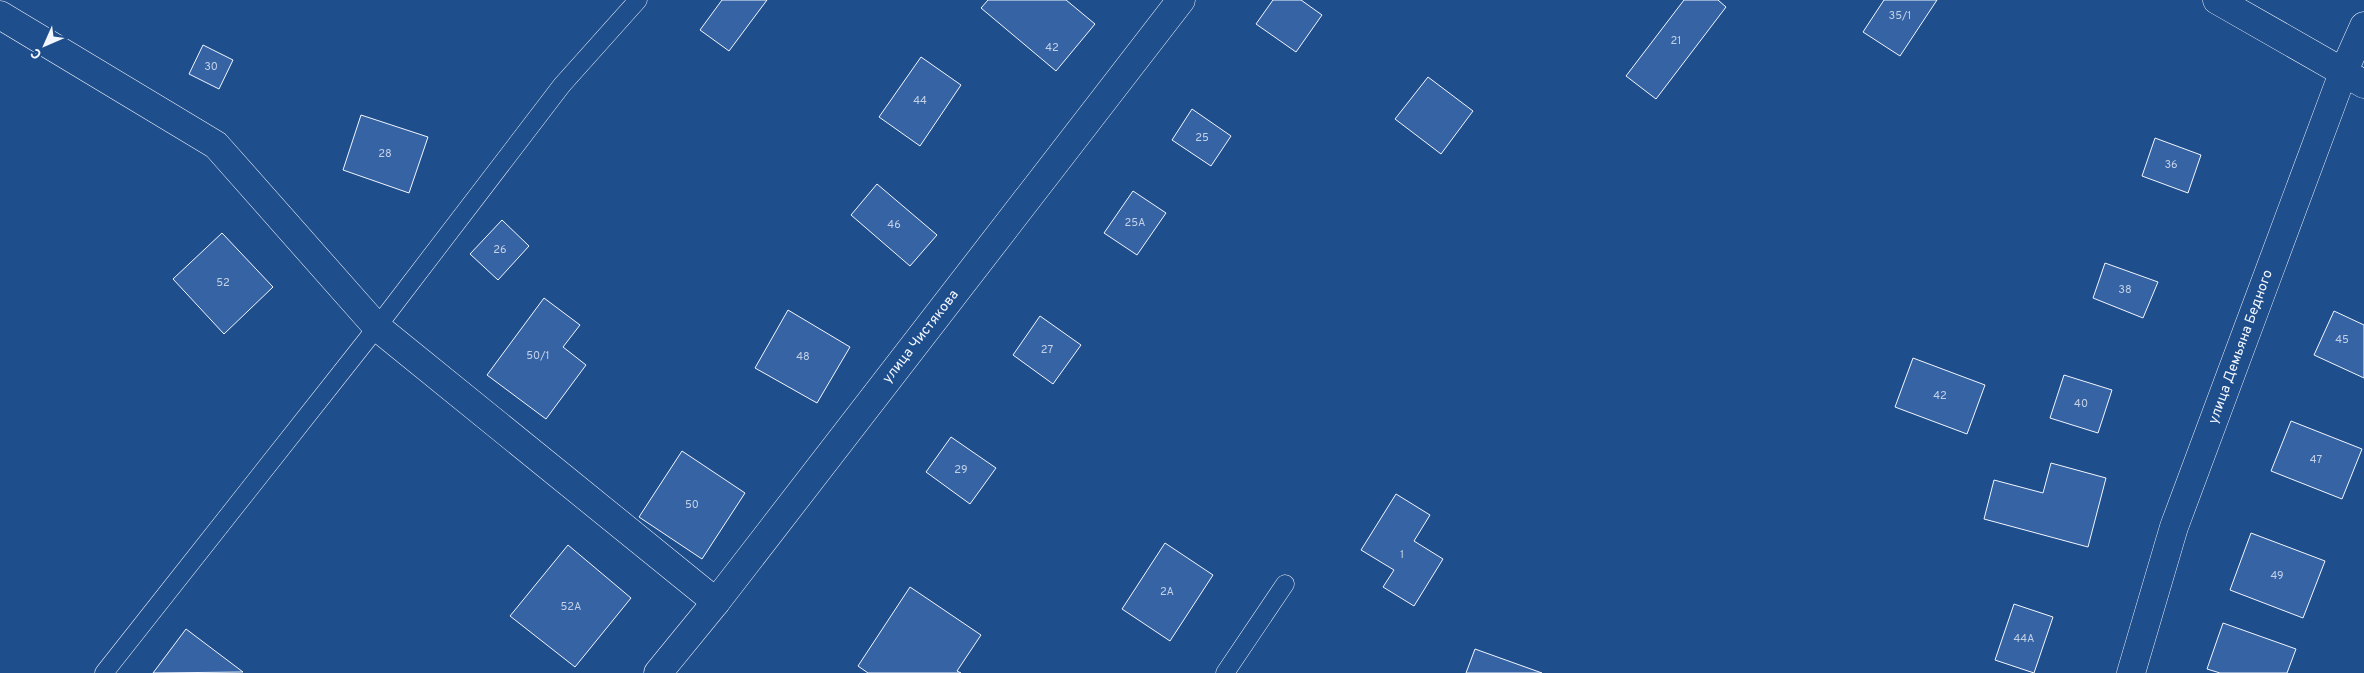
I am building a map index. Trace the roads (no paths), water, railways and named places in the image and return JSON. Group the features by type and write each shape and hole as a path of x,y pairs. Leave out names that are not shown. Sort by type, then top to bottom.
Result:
{"street":[{"name":"улица Чистякова","path":"658,673 716,602 1181,0"},
{"path":"2217,0 2354,78"},
{"path":"0,15 216,146 378,327 716,602"},
{"name":"улица Демьяна Бедного","path":"2131,673 2174,527 2354,78 2364,26"}],"lane":[{"path":"104,673 378,327 562,85 638,0"},
{"path":"1225,673 1285,584"}]}
